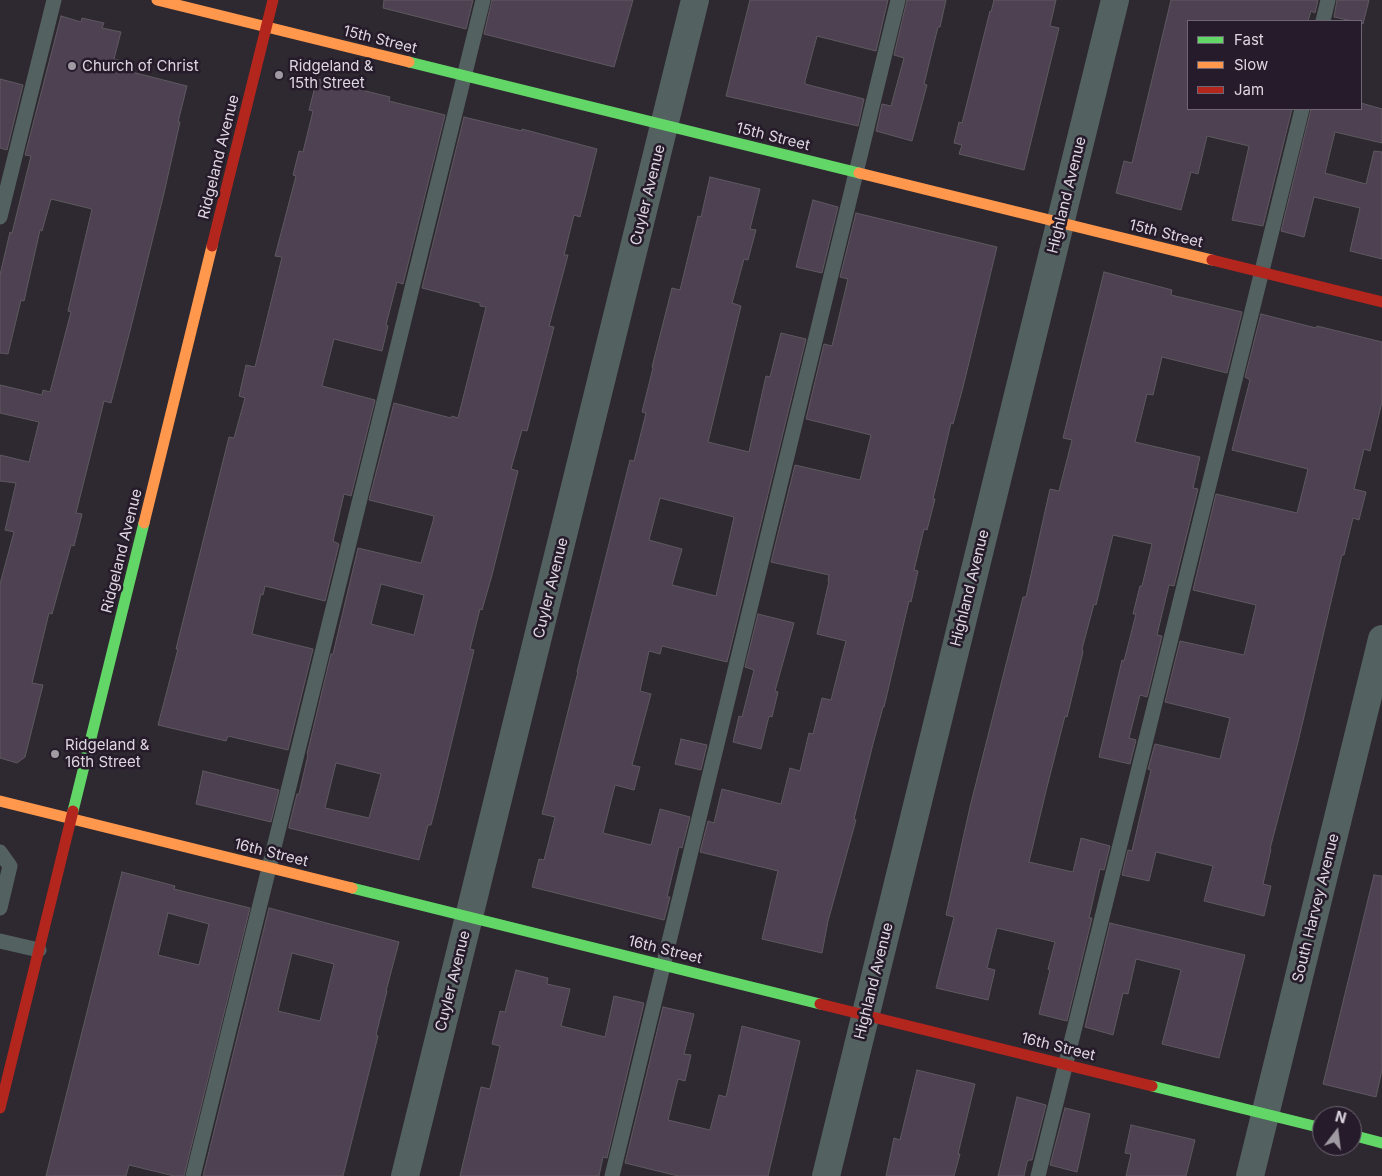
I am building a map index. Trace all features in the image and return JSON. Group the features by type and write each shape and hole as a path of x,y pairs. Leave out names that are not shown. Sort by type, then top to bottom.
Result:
{"street":[{"name":"15th Street","path":"157,0 1382,302"},
{"name":"Ridgeland Avenue","path":"0,1108 273,0"},
{"name":"Cuyler Avenue","path":"405,1176 696,0"},
{"name":"Highland Avenue","path":"826,1176 1115,0"},
{"name":"South Harvey Avenue","path":"1250,1176 1382,640"},
{"name":"16th Street","path":"0,801 1312,1126"},
{"path":"1362,1138 1382,1143"}],"lane":[{"path":"0,217 54,0"},
{"path":"193,1176 483,0"},
{"path":"612,1176 898,0"},
{"path":"1323,20 1328,0"},
{"path":"1038,1176 1302,110"},
{"path":"0,852 10,866 1,901"},
{"path":"0,940 39,950"}],"building":[{"path":"384,0 473,0 466,29 383,8"},
{"path":"492,0 633,0 614,67 484,34"},
{"path":"750,0 888,0 876,51 817,36 805,81 805,84 864,99 858,126 726,96"},
{"path":"907,0 946,0 924,84 927,85 912,141 876,131 882,104 891,106 904,58 894,55"},
{"path":"994,0 1056,0 1050,26 1059,28 1024,170 959,154 962,145 954,143 959,122 962,123"},
{"path":"1171,0 1318,0 1315,13 1311,11 1308,20 1187,20 1187,110 1292,110 1263,226 1232,220 1249,146 1207,136 1198,174 1191,172 1181,210 1116,193 1124,161 1132,163"},
{"path":"1337,0 1369,0 1363,24 1362,20 1334,17"},
{"path":"61,16 81,22 82,18 104,23 102,28 121,32 114,59 126,62 124,70 187,86 164,193 131,327 111,403 104,401 76,513 82,514 74,546 71,545 52,614 49,613 32,683 43,685 25,757 17,763 0,758 0,584 14,532 5,530 16,483 0,481 0,455 29,462 39,422 0,413 0,385 42,395 43,390 50,392 71,312 68,311 92,209 51,199 42,231 40,230 24,301 21,300 8,354 0,353 0,275 31,156 25,155"},
{"path":"0,79 23,85 7,150 0,148"},
{"path":"317,79 390,97 389,101 445,115 403,284 397,282 386,325 388,326 382,351 334,339 322,386 375,400 351,496 344,494 333,541 339,544 325,601 265,586 263,595 261,594 252,634 313,649 288,750 228,736 226,741 158,725 229,437 234,438 245,398 239,396 246,365 255,367 273,294 282,257 275,256 296,176 293,175 299,151 303,152 313,111 309,110"},
{"path":"1362,103 1382,109 1382,143 1335,132 1325,173 1366,184 1374,151 1382,152 1382,259 1350,251 1360,208 1314,197 1304,237 1281,231 1311,110 1362,110"},
{"path":"464,117 522,131 522,129 597,149 580,217 574,215 564,255 568,255 549,326 554,327 527,431 522,430 511,469 518,471 492,575 482,610 480,609 470,649 474,650 439,794 431,825 428,825 419,860 289,828 289,826 297,794 299,794 307,754 358,548 421,563 433,521 434,516 369,500 394,403 451,418 452,416 458,418 486,307 480,306 480,303 422,288","holes":["381,584 424,595 414,635 371,624","336,763 381,774 369,818 325,808"]},
{"path":"710,177 760,189 750,229 756,230 748,260 744,259 732,303 741,306 708,442 749,452 766,376 770,377 781,333 806,339 727,662 662,646 660,654 649,651 640,691 651,694 632,765 640,767 634,790 615,785 603,833 651,845 660,809 690,817 682,848 679,847 667,897 670,897 664,920 532,887 539,859 544,860 555,817 542,814 630,460 634,461 646,413 642,412 652,367 672,288 680,290 698,216 701,217","holes":["660,498 734,517 716,596 672,585 682,549 649,540"]},
{"path":"813,200 838,207 822,273 796,267"},
{"path":"856,213 997,247 963,387 953,424 951,423 927,530 924,529 914,570 918,571 911,602 909,601 884,707 854,819 856,820 828,921 822,953 762,939 778,871 700,852 708,821 714,823 722,789 781,804 790,768 800,771 809,733 813,734 822,698 831,700 846,641 817,634 829,575 771,562 795,465 860,480 871,435 806,419 824,344 832,346 848,279 840,277"},
{"path":"1104,272 1172,290 1171,295 1242,312 1227,373 1162,357 1153,395 1147,394 1135,442 1200,457 1193,488 1198,489 1174,586 1169,585 1157,635 1162,636 1147,697 1140,695 1129,738 1136,740 1130,764 1099,757 1122,660 1124,661 1136,614 1133,614 1152,544 1113,535 1096,605 1094,604 1082,649 1083,652 1067,717 1065,716 1046,791 1029,862 1073,872 1081,838 1110,846 1104,870 1100,869 1089,918 1092,918 1067,1021 1039,1014 1055,942 997,928 987,968 995,970 988,1000 936,988 954,917 946,915 970,807 1023,597 1026,597 1050,489 1059,491 1072,440 1063,438"},
{"path":"1261,314 1382,342 1382,402 1370,451 1364,449 1354,489 1366,492 1359,520 1353,518 1344,555 1342,555 1298,742 1270,849 1263,884 1271,886 1264,916 1204,901 1213,866 1156,852 1149,881 1122,875 1128,850 1132,851 1151,770 1148,769 1155,744 1220,759 1230,718 1165,702 1180,641 1244,655 1256,605 1193,590 1216,494 1297,513 1308,469 1232,450 1250,380 1245,377"},
{"path":"758,614 794,623 775,691 778,692 772,717 769,716 761,749 733,742 739,716 742,717 754,670 745,667"},
{"path":"681,739 707,745 701,770 675,764"},
{"path":"203,771 279,790 271,822 196,804"},
{"path":"122,872 175,886 174,889 250,908 184,1176 174,1176 129,1165 126,1176 46,1176","holes":["168,913 209,924 199,965 158,955"]},
{"path":"1374,875 1382,876 1382,1070 1376,1097 1323,1084"},
{"path":"269,908 399,942 343,1176 203,1176","holes":["292,953 334,964 320,1021 278,1011"]},
{"path":"1110,923 1245,955 1219,1058 1162,1044 1181,970 1136,959 1128,994 1123,993 1113,1035 1085,1027"},
{"path":"516,970 548,978 547,984 570,989 561,1026 605,1037 614,996 644,1003 607,1158 603,1157 599,1176 460,1176 481,1087 490,1089 500,1046 492,1044 500,1011 505,1012"},
{"path":"663,1007 694,1014 684,1054 691,1055 685,1081 678,1079 668,1120 710,1130 719,1095 726,1097 742,1026 800,1041 768,1176 678,1176 625,1163"},
{"path":"917,1070 975,1084 954,1176 886,1176 894,1138 900,1140"},
{"path":"1017,1097 1046,1105 1032,1160 1027,1162 1024,1176 998,1176"},
{"path":"1065,1108 1090,1114 1077,1172 1050,1165"},
{"path":"1131,1125 1195,1140 1186,1176 1126,1176 1131,1154 1125,1153"}],"traffic: fast":[{"path":"409,62 859,173"},
{"path":"73,811 144,523"},
{"path":"352,888 820,1004"},
{"path":"1152,1086 1312,1126"},
{"path":"1362,1138 1382,1143"}],"traffic: slow":[{"path":"157,0 409,62"},
{"path":"859,173 1212,260"},
{"path":"144,523 212,246"},
{"path":"0,801 352,888"}],"traffic: jam":[{"path":"212,246 273,0"},
{"path":"1212,260 1382,302"},
{"path":"0,1108 73,811"},
{"path":"820,1004 1152,1086"}],"place":[{"name":"Church of Christ","path":"72,66"},
{"name":"Ridgeland & 15th Street","path":"279,75"},
{"name":"Ridgeland & 16th Street","path":"55,754"}]}
